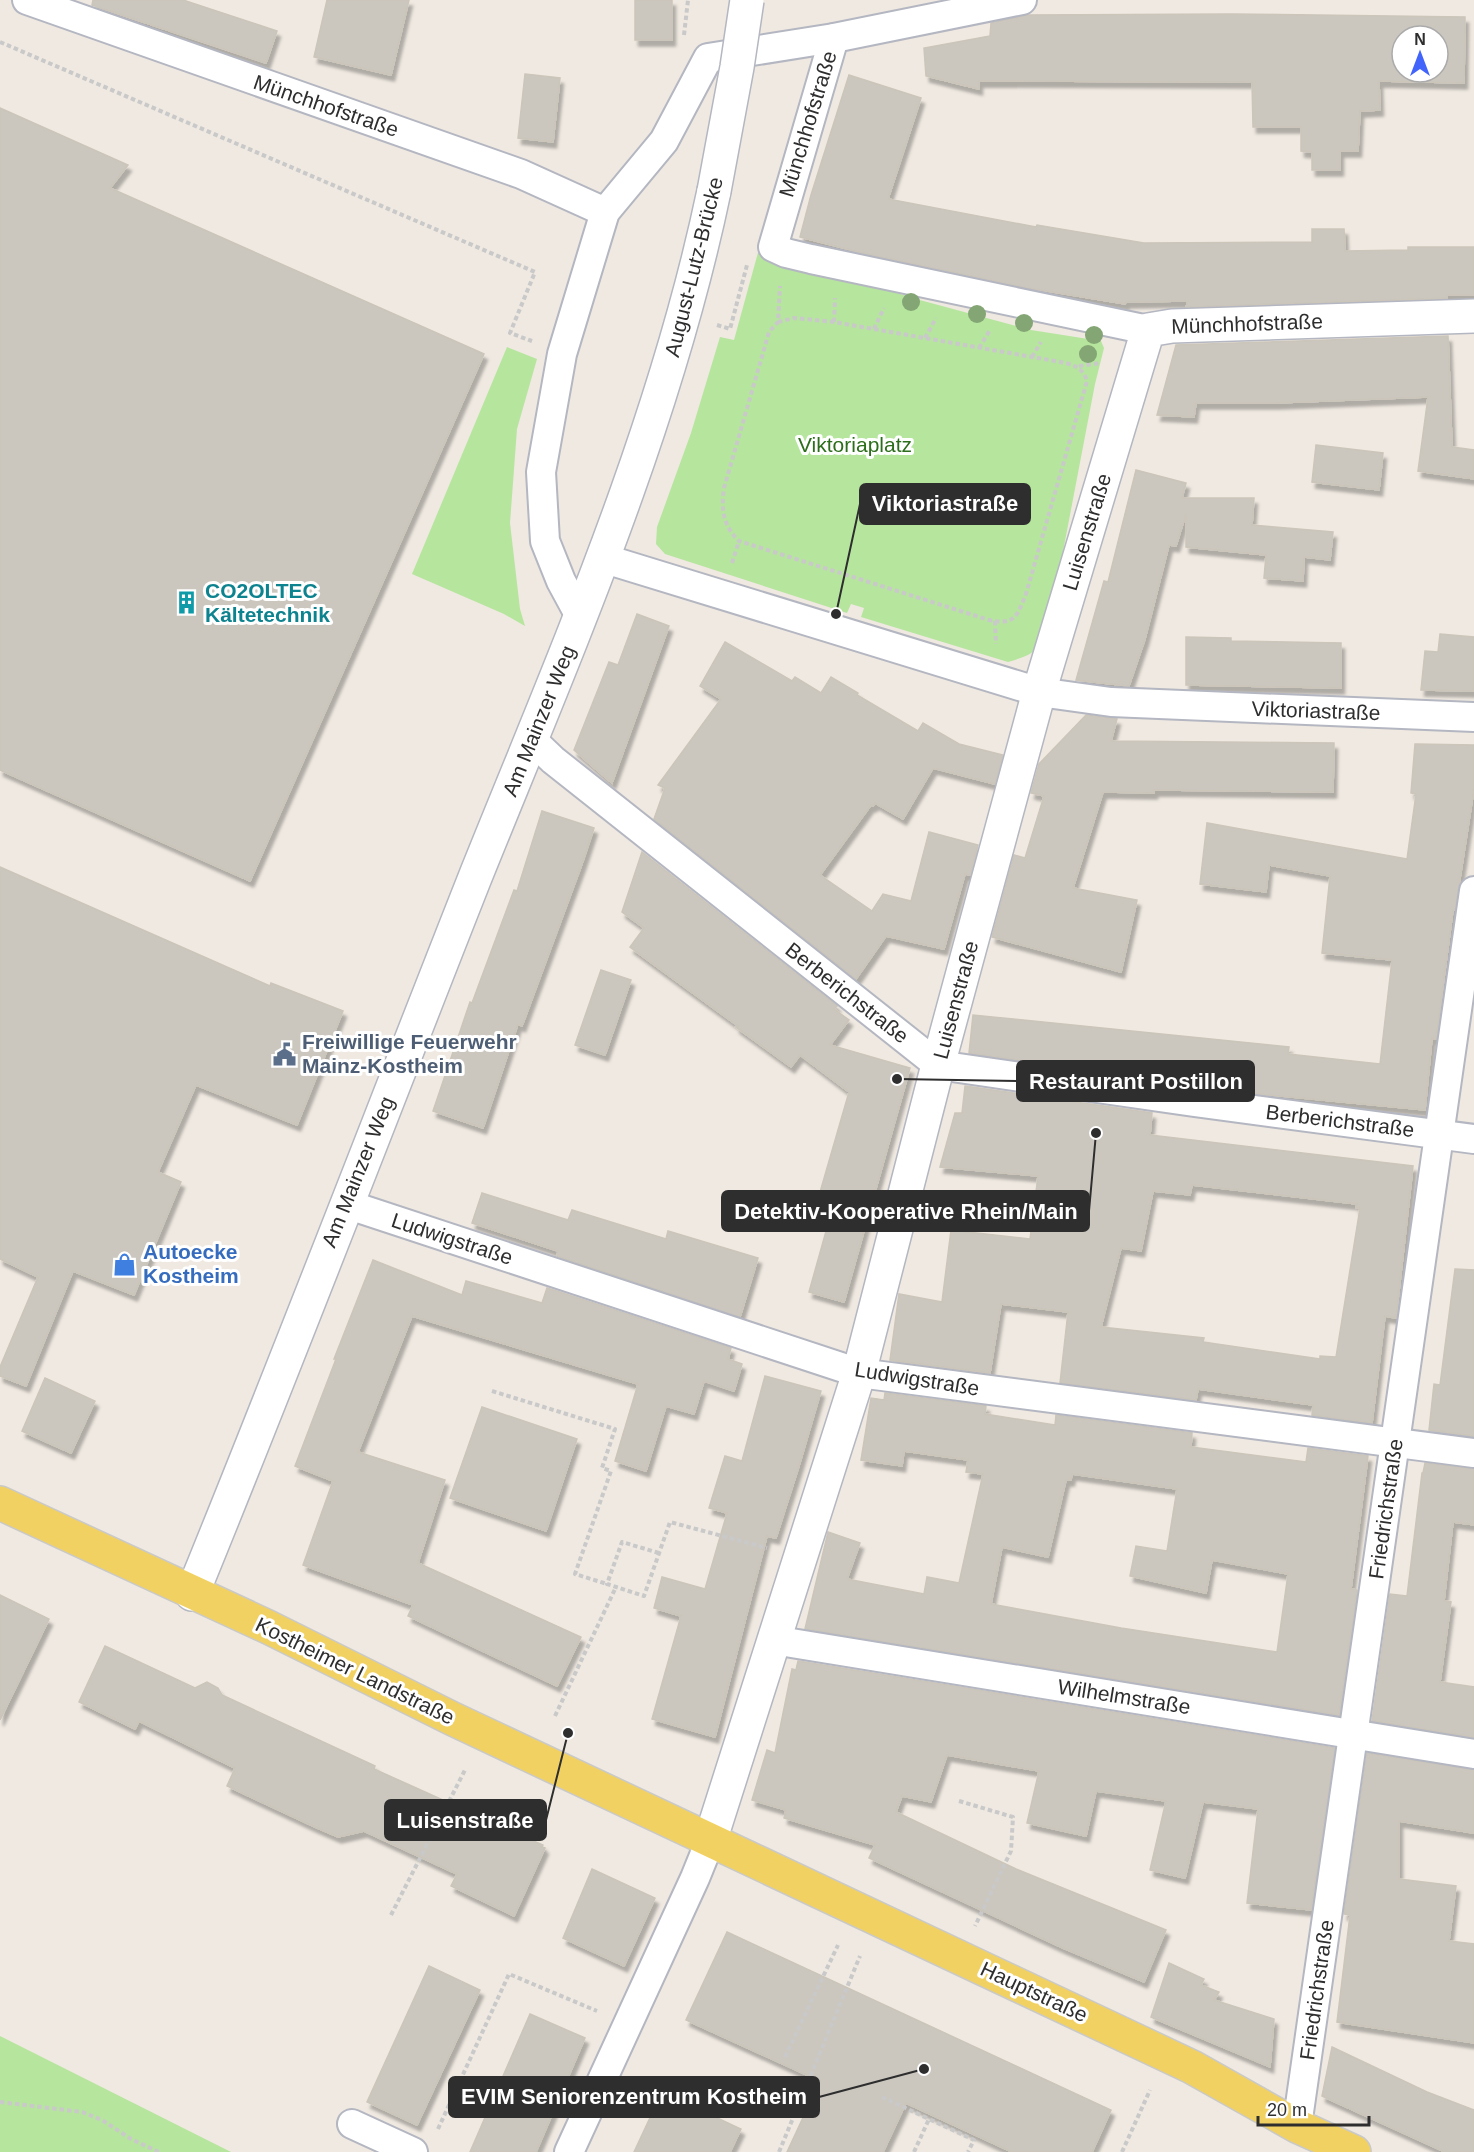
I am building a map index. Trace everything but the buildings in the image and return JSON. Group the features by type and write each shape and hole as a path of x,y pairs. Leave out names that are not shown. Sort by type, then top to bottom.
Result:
{"main road":[{"name":"Kostheimer Landstraße","path":"0,1503 268,1628 710,1841"},
{"name":"Hauptstraße","path":"710,1841 1192,2067 1297,2126 1354,2152"}],"street":[{"name":"Münchhofstraße","path":"27,0 521,174 605,212 663,141 708,58 834,38 772,247 811,259 1148,330 1172,326 1474,316"},
{"name":"August-Lutz-Brücke","path":"614,528 666,377 688,301 714,191 732,100 747,0"},
{"path":"834,38 1022,0"},
{"name":"Am Mainzer Weg","path":"581,618 561,581 545,541 541,472 562,354 605,212"},
{"name":"Luisenstraße","path":"710,1841 859,1373 938,1065 1039,692 1148,330"},
{"name":"Am Mainzer Weg","path":"192,1594 581,618 614,528"},
{"name":"Viktoriastraße","path":"602,558 1039,692 1111,702 1474,717"},
{"name":"Berberichstraße","path":"531,739 552,760 938,1065 1474,1139"},
{"name":"Friedrichstraße","path":"1297,2126 1474,891"},
{"name":"Ludwigstraße","path":"346,1204 859,1373 1474,1453"},
{"name":"Wilhelmstraße","path":"773,1640 1474,1754"},
{"path":"569,2152 710,1841"},
{"path":"351,2124 413,2152"}],"path":[{"path":"0,42 535,273 510,333 562,354"},
{"path":"794,318 834,322 1055,361 1078,367 1084,373 1087,381 1029,582 1019,611 1013,619 1005,622 989,620 739,541 732,534 723,515 724,488 769,332 778,322 794,318"},
{"path":"716,325 730,329 732,322"},
{"path":"492,1391 615,1430 602,1468 611,1471 575,1574 644,1596 670,1522 800,1557"},
{"path":"607,1584 622,1542 659,1553"},
{"path":"555,1716 616,1587"},
{"path":"391,1915 465,1770"},
{"path":"959,1801 1013,1817 1011,1851 971,1935"},
{"path":"785,2057 838,1946"},
{"path":"779,2152 860,1956"},
{"path":"437,2131 508,1974 628,2024"},
{"path":"1122,2152 1150,2090"},
{"path":"882,2097 974,2140 968,2152"},
{"path":"0,2102 82,2112 102,2120 131,2139 159,2152"},
{"path":"914,2152 929,2119"}],"green space":[{"name":"Viktoriaplatz","path":"759,249 916,299 1031,330 1101,341 1104,348 1095,384 1048,630 1032,652 1008,662 861,617 864,608 851,604 847,613 665,554 656,544 657,527 691,433 720,337 734,340"},
{"path":"507,347 537,359 517,429 510,523 520,609 525,626 504,614 412,574"},
{"path":"0,2036 231,2152 0,2152"}],"place":[{"name":"CO2OLTEC Kältetechnik","path":"187,603"},
{"name":"Viktoriastraße","path":"836,614"},
{"name":"Freiwillige Feuerwehr Mainz-Kostheim","path":"284,1054"},
{"name":"Restaurant Postillon","path":"897,1079"},
{"name":"Detektiv-Kooperative Rhein/Main","path":"1096,1133"},
{"name":"Autoecke Kostheim","path":"125,1264"},
{"name":"Luisenstraße","path":"568,1733"},
{"name":"EVIM Seniorenzentrum Kostheim","path":"924,2069"}]}
